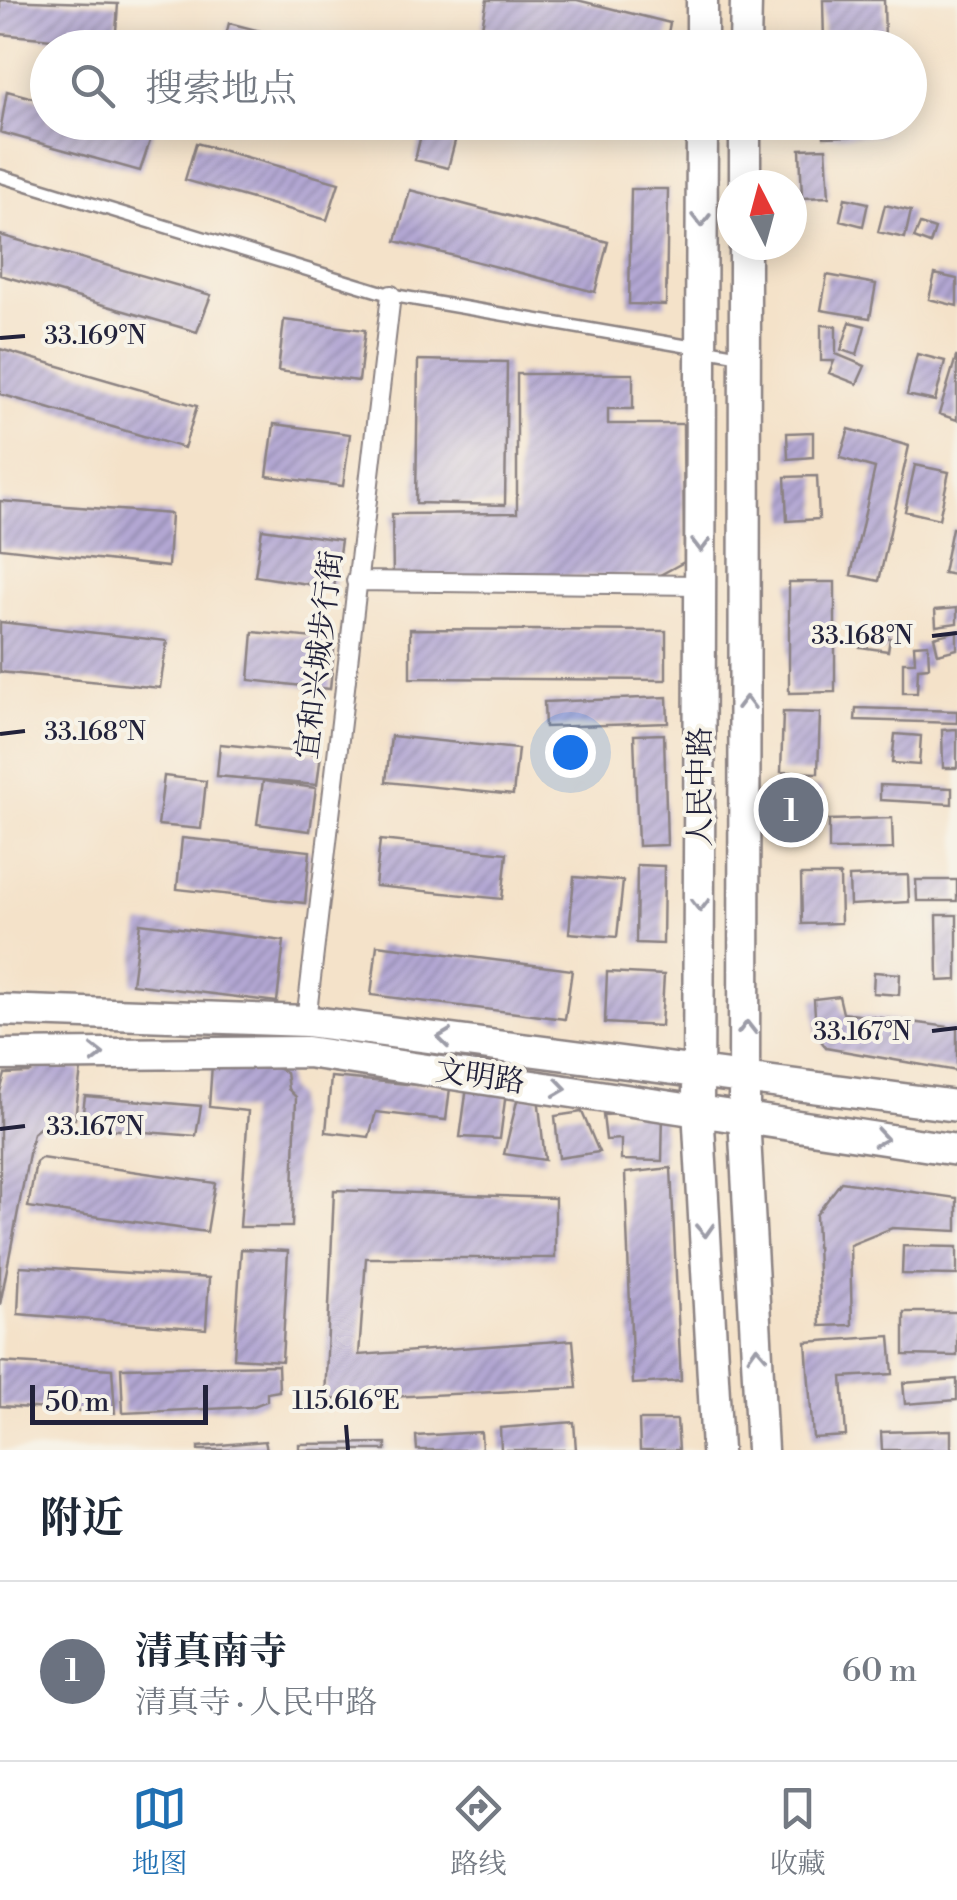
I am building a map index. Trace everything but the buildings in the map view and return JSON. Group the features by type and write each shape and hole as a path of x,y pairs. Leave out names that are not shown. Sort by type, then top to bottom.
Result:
{"main road":[{"path":"702,0 702,30"},
{"path":"745,30 746,0"},
{"name":"人民中路","path":"702,140 698,1108 717,1450"},
{"path":"745,140 745,170"},
{"name":"人民中路","path":"745,260 744,1117 762,1450"},
{"name":"文明路","path":"0,1010 306,1021 747,1075 957,1106"},
{"name":"文明路","path":"0,1055 307,1052 957,1150"}],"street":[{"name":"宜和兴城步行街","path":"306,1021 390,295"},
{"path":"356,582 701,586"}],"lane":[{"path":"0,176 390,295 744,356"}],"place":[{"name":"清真南寺","path":"791,810"}]}
